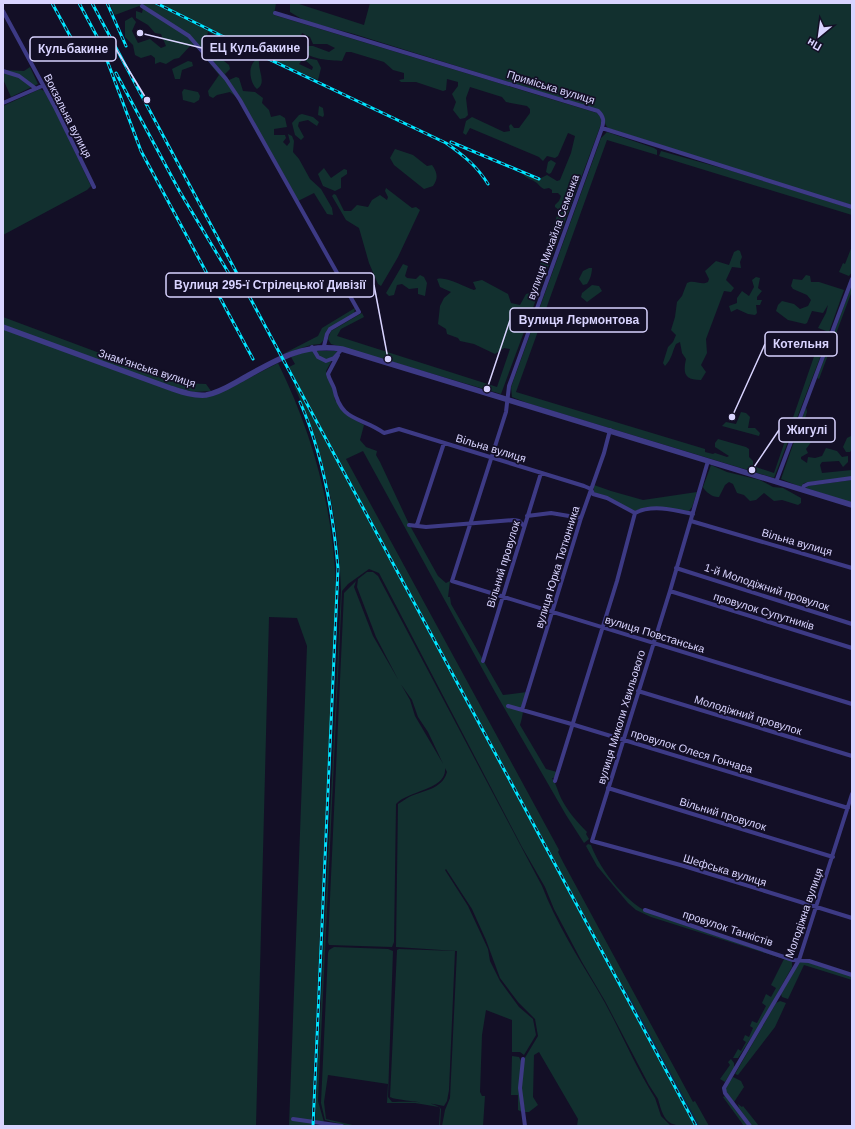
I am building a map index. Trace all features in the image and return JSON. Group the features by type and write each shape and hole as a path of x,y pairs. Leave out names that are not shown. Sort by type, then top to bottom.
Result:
{"street":[{"path":"142,6 186,32 226,79 240,100 359,312 330,329 324,346"},
{"name":"Вокзальна вулиця","path":"3,11 42,86 56,109 94,187"},
{"name":"Приміська вулиця","path":"275,13 598,111 603,119 602,128"},
{"path":"3,71 19,76 35,88"},
{"path":"3,103 42,86"},
{"path":"602,128 852,207"},
{"name":"вулиця Михайла Семенка","path":"452,581 506,412 508,386 602,128"},
{"path":"776,482 852,279"},
{"name":"Знам'янська вулиця","path":"3,327 170,388 194,395 206,395 220,390 282,357 299,350 324,346 342,349 852,505"},
{"path":"312,347 318,357 326,361 332,360 338,355"},
{"name":"Вільна вулиця","path":"342,349 328,371 328,376 336,399 350,416 384,433 399,430 491,457 591,489 593,494 607,498 635,513"},
{"name":"вулиця Юрка Тютюнника","path":"522,710 581,518 604,453 610,430"},
{"path":"417,525 444,443"},
{"name":"вулиця Миколи Хвильового","path":"592,840 653,642 670,592 708,461"},
{"name":"Вільний провулок","path":"483,661 541,473"},
{"path":"802,490 804,486 808,484 852,478"},
{"path":"555,781 628,545 635,513 643,509 666,509 693,514"},
{"path":"527,516 539,513 581,518"},
{"path":"408,525 426,527 470,525 514,520 519,521 524,526"},
{"name":"Вільна вулиця","path":"691,521 852,568"},
{"name":"1-й Молодіжний провулок","path":"676,568 852,624"},
{"name":"вулиця Повстанська","path":"452,581 852,704"},
{"name":"провулок Супутників","path":"670,592 852,648"},
{"name":"Молодіжний провулок","path":"638,691 852,756"},
{"name":"провулок Олеся Гончара","path":"508,706 848,808"},
{"name":"Вільний провулок","path":"608,788 833,857"},
{"name":"Молодіжна вулиця","path":"750,1126 725,1093 725,1085 799,960 817,908 852,794"},
{"name":"Шефська вулиця","path":"592,840 684,866 852,918"},
{"name":"провулок Танкістів","path":"645,910 793,960 799,960 852,975"},
{"path":"523,1060 520,1088 525,1126"},
{"path":"294,1120 342,1126"}],"green space":[{"path":"109,3 153,3 258,55 208,32 207,36 201,39 204,45 229,65 230,69 225,74 229,80 236,77 239,78 243,91 255,92 263,98 262,103 269,110 271,117 280,115 285,118 287,127 274,129 274,135 285,135 286,138 283,142 287,146 290,142 288,134 292,136 294,141 293,152 299,159 310,179 321,189 332,208 333,215 327,214 314,193 298,201 239,99 230,92 217,95 213,98 209,96 208,91 219,75 195,45 191,45 179,58 166,64 160,62 155,64 155,58 151,55 141,58 135,55 133,45 125,37 125,21 132,17 136,22 132,31 138,43 150,39 161,48 166,46 161,34 155,33 148,25 136,18 136,11 142,13 143,8 139,6 115,15"},
{"path":"158,3 276,3 274,15 597,113 600,116 600,127 501,394 331,344 328,339 331,331 362,313 364,317 341,329 337,336 497,387 510,349 504,348 495,354 474,344 460,341 458,338 447,334 446,329 438,324 440,306 444,298 451,292 440,287 437,279 441,278 450,280 474,290 476,289 473,282 482,280 508,294 511,303 520,305 526,294 530,293 559,210 555,207 555,205 561,196 558,193 552,193 552,190 549,188 544,189 523,174 539,179 547,175 557,181 560,180 571,153 575,136 568,133 558,156 555,158 547,156 543,161 539,157 470,128 466,135 463,133 466,121 472,117 504,132 510,131 509,126 511,124 514,128 519,128 530,113 530,109 527,106 506,102 502,97 470,87 466,98 468,115 465,118 460,119 453,110 456,102 452,94 458,86 458,82 447,79 446,90 443,91 416,82 401,82 399,80 404,79 404,73 393,70 384,62 351,52 346,52 342,61 315,58 302,50 303,46 313,46 329,52 335,48 327,44 313,44 310,37 302,33 297,47 268,43 265,46 264,53 259,53"},
{"path":"290,3 296,3 364,25 370,3 852,3 852,205 787,186 608,128 599,110 354,34 305,21 290,12"},
{"path":"273,46 292,51 303,56 304,58 299,64 312,70 313,67 305,60 306,58 317,60 321,68 318,80 266,57 265,55"},
{"path":"256,60 259,61 262,80 257,89 251,79 250,74 251,66"},
{"path":"188,61 192,62 193,66 182,70 180,79 175,79 172,69"},
{"path":"30,67 38,84 11,97 3,79 3,70 24,71"},
{"path":"40,89 44,91 55,110 91,186 87,190 3,235 3,106"},
{"path":"184,89 198,92 200,96 199,100 194,103 183,100 182,92"},
{"path":"319,106 323,108 323,117 318,115"},
{"path":"302,114 313,117 319,122 317,126 308,120 299,122 298,126 304,137 301,140 295,135 292,123 299,115"},
{"path":"607,132 654,148 657,150 657,155 607,140 516,392 705,449 705,452 713,454 715,453 727,457 729,456 715,447 715,443 718,439 746,447 749,449 749,457 753,461 753,466 774,473 820,339 826,342 774,478 530,404 512,397 511,387 601,138"},
{"path":"395,149 413,155 427,166 432,165 437,176 433,186 424,189 394,165 390,158"},
{"path":"661,151 732,171 852,209 852,215 659,156"},
{"path":"551,160 556,163 549,174 546,172 548,162"},
{"path":"324,168 331,178 344,169 347,170 347,174 341,178 341,188 335,191 323,186 318,174"},
{"path":"386,188 412,208 416,207 420,210 398,257 381,286 378,284 369,263 359,228 346,220 332,196 334,194 336,195 344,211 351,211 357,205 368,207 372,200 380,195 387,200 388,197 385,191"},
{"path":"852,246 852,272 849,276 839,272 843,263 845,264"},
{"path":"738,250 740,251 742,257 740,262 741,268 732,267 726,280 734,288 731,292 724,291 706,339 707,353 701,365 706,372 701,380 691,379 685,372 686,359 682,353 680,342 676,344 671,358 665,366 663,363 668,347 673,342 676,335 671,330 677,302 682,296 687,283 708,282 709,279 705,271 716,261 729,265 734,252"},
{"path":"403,264 408,266 405,276 407,278 416,279 420,275 424,277 427,283 425,296 418,294 418,288 409,289 402,284 397,285 394,295 389,296 386,293"},
{"path":"592,268 590,278 587,284 583,285 579,279 583,271"},
{"path":"806,275 810,276 811,282 819,282 844,290 829,332 818,328 826,313 828,305 823,313 812,311 807,323 805,324 788,320 776,311 778,305 782,301 794,304 800,309 808,306 811,300 807,295 793,289 791,286 793,279 802,280"},
{"path":"756,277 760,278 758,288 762,291 757,297 757,300 762,300 760,305 756,305 757,313 755,315 748,314 737,309 731,312 729,306 737,303 737,298 742,291 749,296 754,287 752,280"},
{"path":"852,284 852,291 819,379 817,378"},
{"path":"592,285 599,286 602,291 587,302 581,297 582,293"},
{"path":"355,308 354,314 327,330 323,341 320,344 311,345 283,354 318,336 322,328"},
{"path":"3,317 180,383 206,384 211,391 194,392 170,386 3,325"},
{"path":"3,329 193,396 230,388 278,363 302,417 326,502 331,531 336,590 311,1126 289,1126 307,646 297,618 269,617 256,1126 3,1126"},
{"path":"307,351 337,351 326,371 333,387 335,400 350,417 364,425 360,440 366,447 377,451 376,455 409,524 438,576 446,583 450,581 448,597 450,597 451,604 503,695 527,692 520,725 546,769 557,772 554,778 552,778 568,809 587,832 586,834 589,839 584,843 566,815 495,692 363,451 346,459 558,848 558,852 563,862 693,1102 695,1101 709,1126 697,1126 303,395 289,367 295,364 291,357"},
{"path":"296,385 695,1126 674,1124 669,1122 663,1114 658,1099 582,962 554,909 545,887 522,847 379,573 369,569 348,584 342,591 318,1101 324,1122 315,1121 341,591 337,538 328,486 314,435 294,386"},
{"path":"806,407 807,412 802,427 806,429 814,429 817,426 818,427 815,432 815,437 806,449 808,453 801,457 801,459 807,463 808,457 815,458 822,456 826,448 837,451 842,457 848,456 848,462 843,467 839,461 822,462 820,465 822,473 852,470 852,477 804,483 801,487 781,479"},
{"path":"741,412 746,413 750,417 748,428 755,428 760,433 759,436 722,426 726,422 736,424"},
{"path":"851,436 852,449 850,452 846,452 843,447 847,438"},
{"path":"711,465 727,472 760,480 773,487 783,488 801,498 801,503 798,505 782,500 774,501 764,493 756,500 750,501 744,495 737,493 733,484 729,482 725,485 719,497 712,496 703,487"},
{"path":"852,480 852,503 806,488 807,486"},
{"path":"594,485 643,500 697,492 692,507 689,511 647,507 635,511 594,493"},
{"path":"367,572 373,572 378,576 542,886 560,926 605,1002 655,1098 661,1116 671,1126 577,1126 578,1119 539,1052 534,1055 533,1097 538,1105 529,1112 525,1112 521,1088 523,1061 538,1036 535,1019 518,1002 500,978 486,940 472,909 446,869 445,870 468,906 488,949 490,961 500,981 519,1007 533,1019 536,1035 524,1055 520,1052 512,1052 512,1020 486,1010 482,1035 480,1092 482,1096 485,1096 483,1126 442,1126 445,1110 450,1098 457,951 396,947 398,804 409,797 431,789 441,783 447,772 428,732 418,717 412,700 400,683 376,637 357,587 358,579"},
{"path":"356,581 354,587 373,636 410,700 415,716 445,767 444,775 440,781 426,789 402,799 396,804 394,942 392,947 329,945 328,942 344,593"},
{"path":"588,844 591,845 601,866 616,886 625,896 644,910 654,915 792,961 792,967 762,1021 738,1058 733,1058 738,1049 741,1051 746,1042 743,1040 745,1035 749,1037 753,1028 750,1026 752,1021 757,1023 766,1006 762,1003 766,994 771,997 776,988 771,985 784,959 651,917 636,910 628,903 597,866 586,846"},
{"path":"334,947 388,949 393,951 388,1097 392,1102 426,1103 438,1107 415,1103 387,1103 388,1084 328,1075 324,1102 326,1119 357,1126 348,1126 325,1120 321,1103 328,953 329,950"},
{"path":"397,950 455,951 449,1090 447,1101 444,1106 390,1097"},
{"path":"803,961 852,976 852,980 804,965 788,999 782,997 781,994 799,962"},
{"path":"780,1001 786,1003 775,1027 738,1075 735,1074 776,1003"},
{"path":"512,1056 519,1057 521,1061 522,1112 518,1110 518,1095 511,1095"},
{"path":"731,1059 734,1063 734,1068 725,1082 720,1079 730,1065 728,1062"},
{"path":"733,1077 741,1081 744,1087 734,1102 725,1090 726,1085"},
{"path":"725,1096 748,1126 744,1126 723,1097"},
{"path":"738,1104 742,1107 743,1106 759,1126 752,1126 739,1108"},
{"path":"439,1108 441,1109 440,1126 439,1126"}],"waterway":[{"path":"625,990 698,1125"}],"railway":[{"path":"52,3 75,45"},
{"path":"79,3 101,44"},
{"path":"92,3 696,1126"},
{"path":"107,3 126,46"},
{"path":"156,3 254,52 446,143 469,161 488,184"},
{"path":"99,39 141,151 253,359"},
{"path":"116,73 180,192 237,287"},
{"path":"451,142 539,179"},
{"path":"300,402 315,442 326,484 338,568 313,1126"}],"place":[{"name":"ЕЦ Кульбакине","path":"140,33"},
{"name":"Кульбакине","path":"147,100"},
{"name":"Вулиця 295-ї Стрілецької Дивізії","path":"388,359"},
{"name":"Вулиця Лєрмонтова","path":"487,389"},
{"name":"Котельня","path":"732,417"},
{"name":"Жигулі","path":"752,470"}]}
